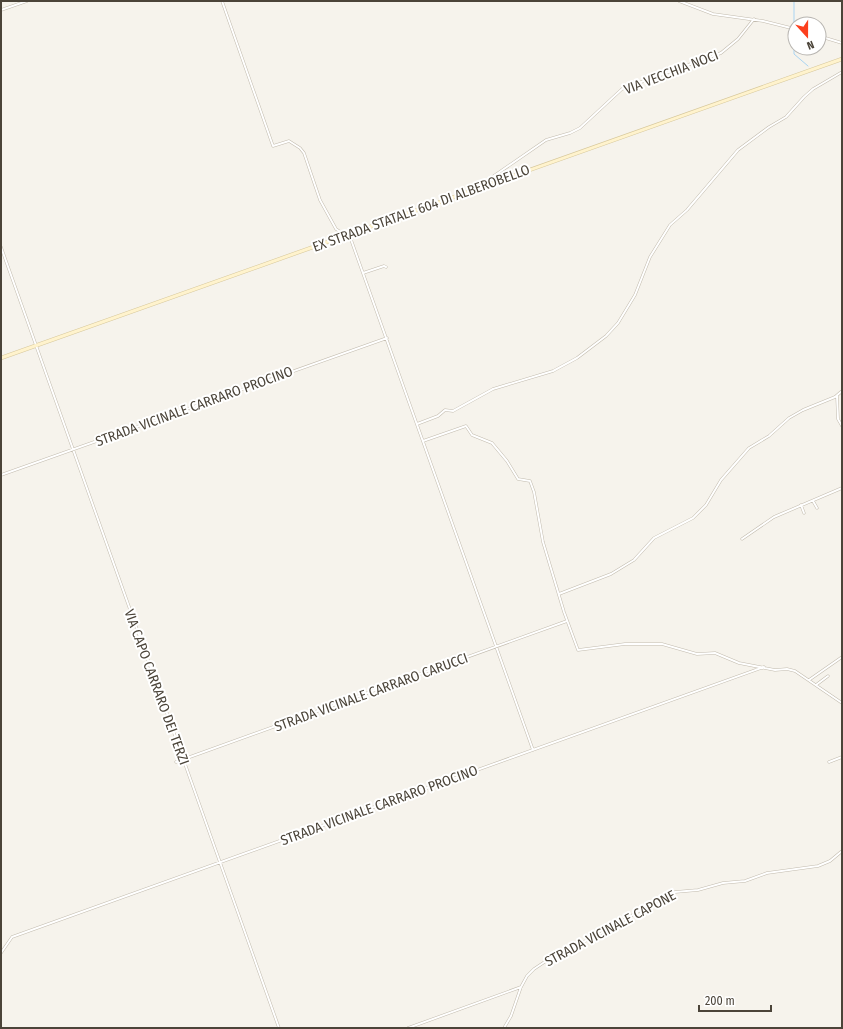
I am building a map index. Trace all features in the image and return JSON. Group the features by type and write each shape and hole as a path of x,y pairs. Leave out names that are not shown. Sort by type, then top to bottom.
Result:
{"main road":[{"name":"EX STRADA STATALE 604 DI ALBEROBELLO","path":"1,358 842,59"}],"street":[{"path":"1,10 27,1"},
{"path":"222,1 273,146 287,141 302,151 320,200 336,229 347,235 363,273 533,750"},
{"path":"679,1 713,14 754,20 787,28"},
{"name":"VIA VECCHIA NOCI","path":"488,184 488,180 546,140 570,133 583,126 622,89 721,54 738,39 754,20"},
{"path":"827,38 842,43"},
{"path":"417,424 438,416 445,410 453,411 490,390 543,375 560,367 606,336 618,323 635,295 650,257 670,225 687,210 738,150 769,127 786,117 807,94 842,72"},
{"name":"VIA CAPO CARRARO DEI TERZI","path":"1,247 279,1028"},
{"path":"363,273 384,266 386,267"},
{"name":"STRADA VICINALE CARRARO PROCINO","path":"1,475 387,338"},
{"path":"558,595 611,574 634,560 654,538 693,518 706,505 721,480 749,448 769,436 797,413 837,396 842,391"},
{"path":"837,396 838,419 842,426"},
{"path":"423,441 466,426 472,436 492,443 507,461 518,479 530,481 534,492 543,542 558,595 578,650 625,644 662,644 697,654 715,653 739,663 775,670 791,670 809,680 842,703"},
{"path":"742,539 771,519 842,488"},
{"path":"813,500 817,508"},
{"path":"802,505 804,513"},
{"name":"STRADA VICINALE CARRARO CARUCCI","path":"176,762 567,621"},
{"path":"809,680 842,657"},
{"name":"STRADA VICINALE CARRARO PROCINO","path":"1,953 12,937 764,667"},
{"path":"816,685 828,676"},
{"path":"829,762 842,757"},
{"name":"STRADA VICINALE CAPONE","path":"504,1028 511,1016 521,987 527,976 552,957 598,936 624,919 668,894 698,890 723,883 745,881 767,873 807,869 825,864 842,852"},
{"path":"408,1028 521,987"}],"waterway":[{"path":"794,1 794,16"},
{"path":"796,56 808,66"}]}
